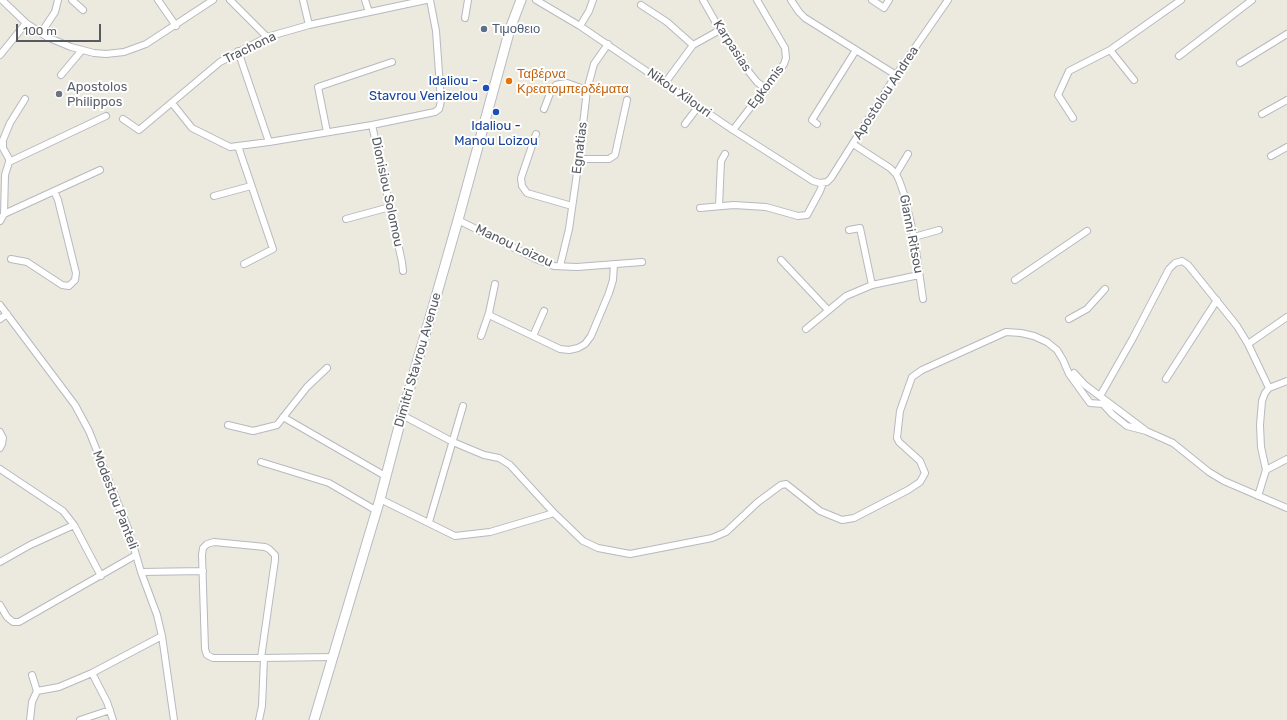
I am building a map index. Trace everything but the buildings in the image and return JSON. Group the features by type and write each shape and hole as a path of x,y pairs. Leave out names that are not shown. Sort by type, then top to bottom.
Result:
{"main road":[{"name":"Dimitri Stavrou Avenue","path":"314,720 387,477 402,415 458,220 510,28 521,0"}],"street":[{"path":"2,0 26,23 56,41 82,50 106,54 129,51 146,44 176,26 213,0"},
{"path":"41,33 55,12 58,0"},
{"path":"72,0 83,10"},
{"path":"158,0 176,26"},
{"path":"230,0 267,37"},
{"path":"303,0 309,25"},
{"path":"365,0 369,12"},
{"name":"Trachona","path":"123,119 139,130 220,62 238,51 267,37 309,25 426,0"},
{"name":"Dionisiou Solomou","path":"403,271 372,126 435,112 441,105 436,31 430,0"},
{"path":"465,18 468,0"},
{"name":"Nikou Xilouri","path":"536,0 608,44 733,130 813,181 823,183"},
{"path":"580,26 589,11 593,0"},
{"name":"Karpasias","path":"703,0 720,30 749,72 757,82 765,88"},
{"name":"Egkomis","path":"733,130 784,64 787,55 785,48 757,0"},
{"path":"791,0 805,18 896,75"},
{"path":"872,0 884,8 889,0"},
{"name":"Apostolou Andrea","path":"719,206 734,205 766,207 798,216 807,215 823,183 828,182 831,178 854,144 896,75 948,0"},
{"path":"1073,118 1058,95 1069,71 1110,50 1181,0"},
{"path":"1179,56 1252,0"},
{"path":"641,6 667,22 693,45"},
{"path":"0,55 26,23"},
{"path":"665,83 693,45 720,30"},
{"path":"1240,63 1287,34"},
{"name":"Egnatias","path":"560,266 569,229 579,159 586,90 594,64 608,44"},
{"path":"61,75 82,50"},
{"path":"817,124 812,120 856,50"},
{"path":"1110,50 1134,80"},
{"path":"238,51 269,142"},
{"path":"327,132 318,87 392,62"},
{"path":"544,109 551,91 556,85 567,83 586,90"},
{"path":"0,221 4,214 5,175 9,162 9,158 3,148 3,140 10,123 25,99"},
{"path":"579,159 609,159 615,155 627,100"},
{"path":"1262,114 1287,100"},
{"path":"172,102 192,128 230,147 372,126"},
{"path":"685,124 698,107"},
{"path":"9,162 106,116"},
{"path":"536,134 521,178 522,186 527,192 572,206"},
{"name":"Gianni Ritsou","path":"854,144 896,174 903,189 914,237 923,299"},
{"path":"238,146 273,249 244,264"},
{"path":"1271,156 1287,146"},
{"path":"700,208 719,206 721,161 725,154"},
{"path":"896,174 908,154"},
{"path":"4,214 100,170"},
{"path":"214,196 251,186"},
{"path":"11,259 27,262 44,275 62,285 69,286 75,280 76,273 58,200 54,191"},
{"path":"346,219 390,207"},
{"name":"Manou Loizou","path":"458,220 536,259 560,266 577,268 642,262"},
{"path":"849,230 860,228 872,285"},
{"path":"914,237 939,230"},
{"path":"1015,280 1087,231"},
{"path":"781,260 828,310"},
{"path":"1100,396 1133,338 1169,269 1175,263 1182,261 1188,265 1237,326 1248,344 1269,388"},
{"path":"489,313 491,316 560,349 569,350 578,348 585,344 591,336 610,292 613,280 614,264"},
{"path":"806,329 846,296 872,285 919,275"},
{"path":"481,336 489,313 495,284"},
{"path":"1069,319 1087,309 1105,289"},
{"path":"1166,379 1217,300"},
{"name":"Modestou Panteli","path":"0,305 79,411 89,431 126,524 155,609 162,636 174,720"},
{"path":"534,336 544,311"},
{"path":"0,319 7,314"},
{"path":"1248,344 1287,317"},
{"path":"402,415 453,442 484,455 499,458 510,465 554,513 583,540 598,548 630,554 712,538 726,532 758,502 781,485 786,484 820,511 842,520 854,518 908,490 920,482 925,473 920,461 899,442 897,438 900,411 912,378 922,370 1006,332 1021,333 1034,336 1052,346 1056,350 1063,360 1069,374 1090,404 1103,404 1108,406 1146,431 1173,443 1209,472 1219,478 1287,508"},
{"path":"228,425 253,430 276,425 307,387 327,368"},
{"path":"1074,373 1085,385 1100,396 1108,406"},
{"path":"1258,496 1266,470 1261,447 1260,425 1262,401 1269,388 1287,381"},
{"path":"429,522 463,406"},
{"path":"283,417 387,477"},
{"path":"0,432 3,438 0,448"},
{"path":"1266,470 1287,459"},
{"path":"261,462 329,483 377,511"},
{"path":"0,469 62,511 74,525 101,576"},
{"path":"380,499 455,536 490,532 554,513"},
{"path":"0,562 30,545 74,525"},
{"path":"259,720 262,706 262,658 275,560 273,552 265,547 210,543 204,546 202,550 205,648 207,655 213,658 262,658 333,657"},
{"path":"0,605 7,617 12,622 19,622 136,555"},
{"path":"142,572 203,571"},
{"path":"37,691 58,687 92,673 162,636"},
{"path":"92,673 110,710 113,720"},
{"path":"30,720 32,702 37,691 32,675"},
{"path":"80,720 110,710"}],"place":[{"name":"Τιμοθειο","path":"484,29"},
{"name":"Ταβέρνα Κρεατομπερδέματα","path":"509,81"},
{"name":"Idaliou - Stavrou Venizelou","path":"486,88"},
{"name":"Apostolos Philippos","path":"59,94"},
{"name":"Idaliou - Manou Loizou","path":"496,112"}]}
